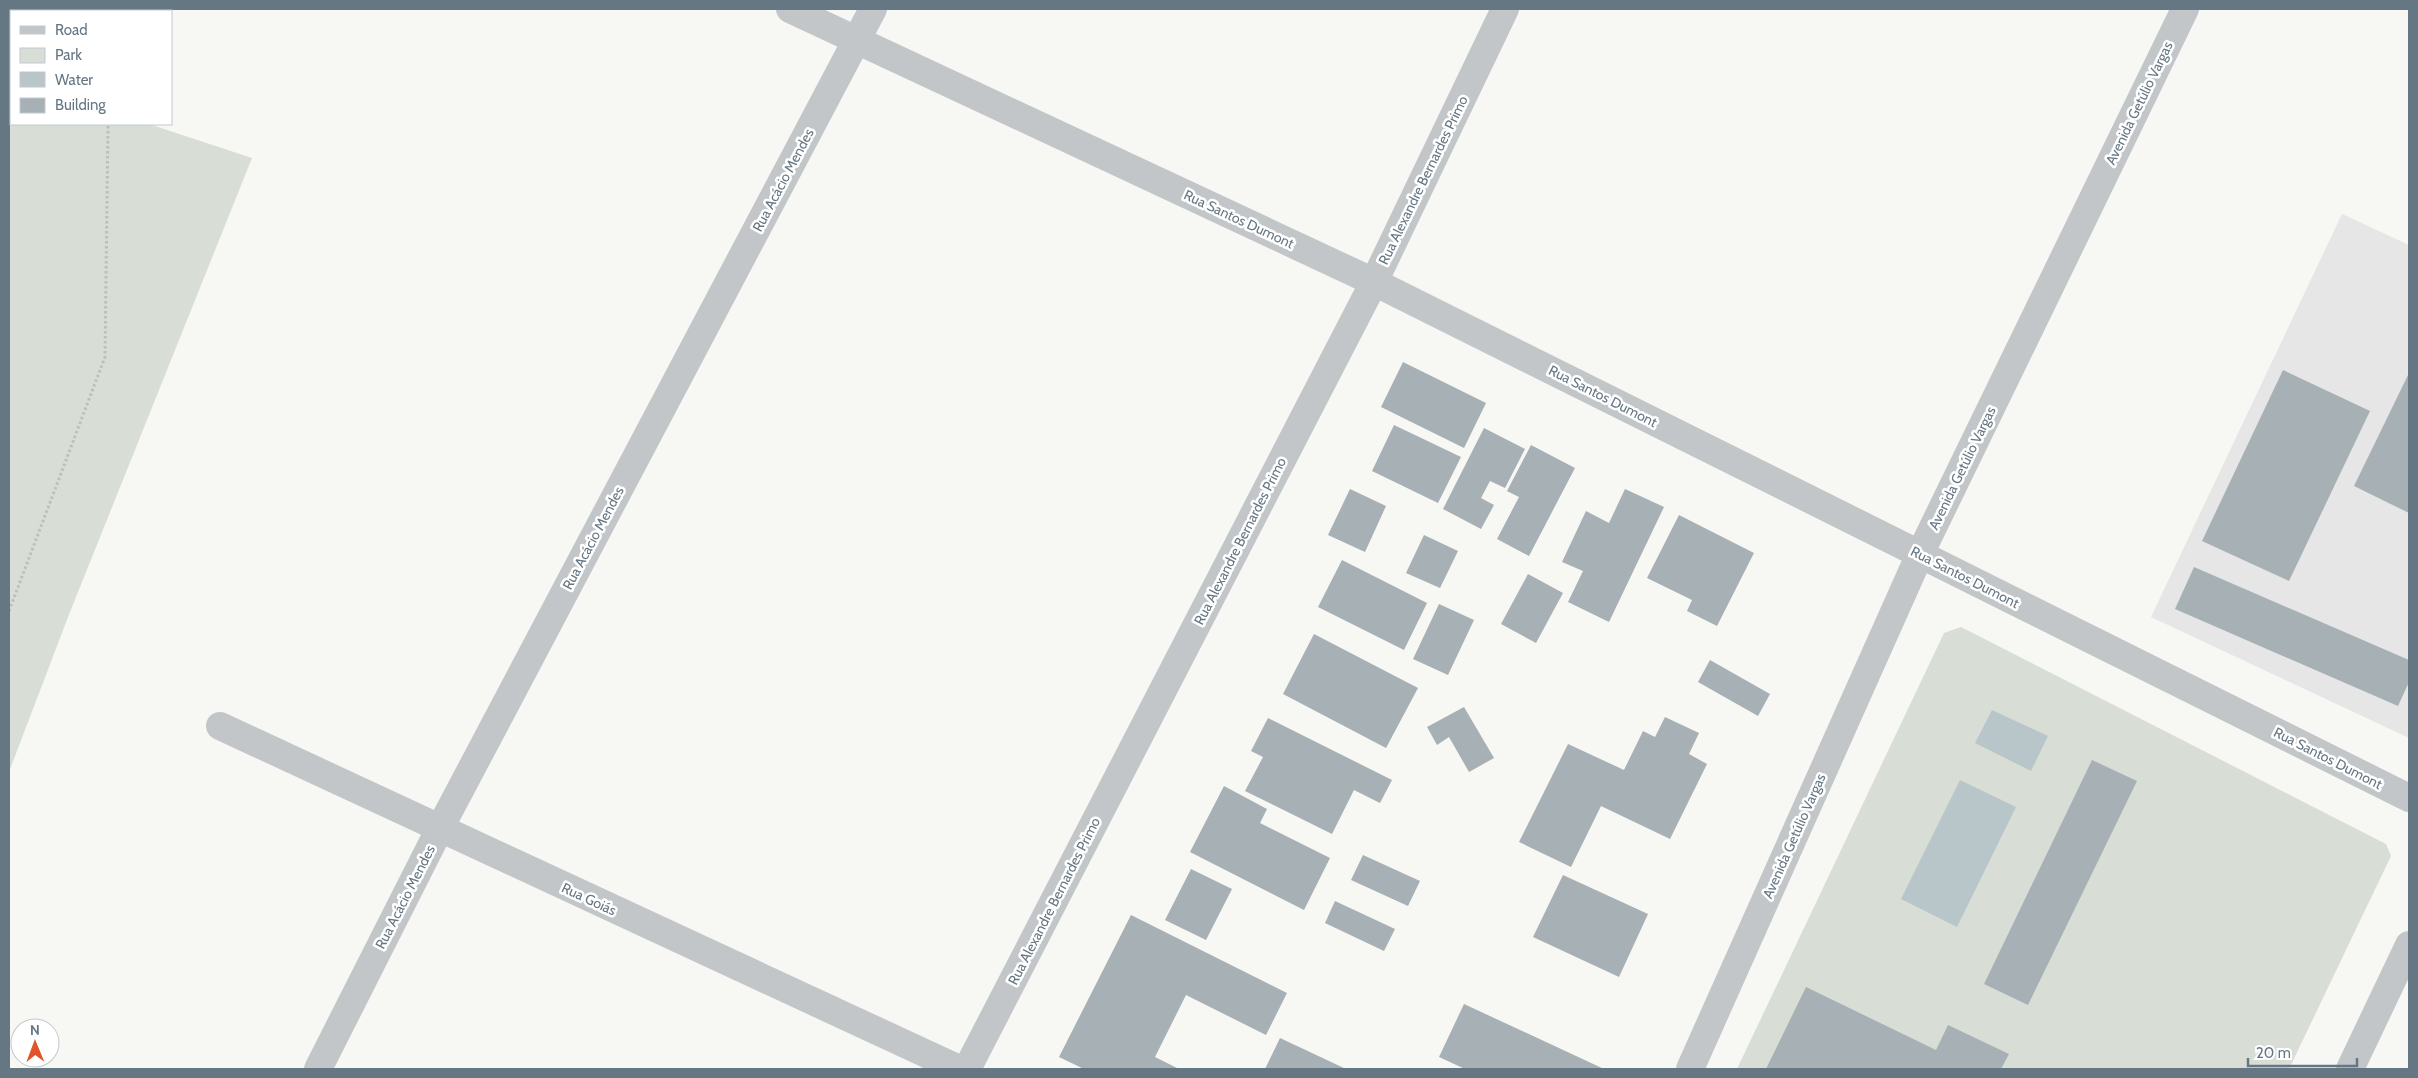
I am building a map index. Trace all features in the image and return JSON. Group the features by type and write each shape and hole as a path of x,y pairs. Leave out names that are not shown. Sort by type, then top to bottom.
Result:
{"street":[{"name":"Rua Santos Dumont","path":"790,9 858,39 1374,282 2409,798"},
{"name":"Rua Acácio Mendes","path":"318,1069 439,830 858,39 872,9"},
{"name":"Rua Alexandre Bernardes Primo","path":"966,1069 1374,282 1505,9"},
{"name":"Avenida Getúlio Vargas","path":"1690,1069 1920,554 2185,9"},
{"name":"Rua Goiás","path":"220,726 439,830 959,1069"},
{"path":"2350,1069 2409,945"}],"path":[{"path":"9,612 105,357 108,125"}],"shaded area":[{"path":"2342,214 2409,245 2409,738 2151,617"}],"green space":[{"path":"9,9 145,9 10,10 9,25"},
{"path":"9,82 10,125 152,125 252,158 68,617 9,772"},
{"path":"1961,627 2386,844 2391,856 2289,1069 1737,1069 1944,633"}],"water":[{"path":"1992,710 2048,736 2031,771 1975,743"},
{"path":"1960,780 2016,807 1957,927 1901,899"}],"building":[{"path":"1403,362 1486,403 1464,448 1381,407"},
{"path":"2283,370 2370,411 2289,581 2202,541"},
{"path":"2409,373 2409,513 2354,486"},
{"path":"1394,425 1461,457 1438,503 1372,471"},
{"path":"1484,428 1525,449 1505,488 1490,481 1481,498 1494,505 1481,529 1443,509"},
{"path":"1531,445 1575,468 1529,556 1497,539 1519,497 1507,491"},
{"path":"1350,489 1386,506 1365,552 1328,535"},
{"path":"1625,489 1664,507 1609,622 1568,602 1583,571 1562,562 1586,511 1609,523"},
{"path":"1679,515 1754,553 1717,626 1687,611 1692,600 1647,578"},
{"path":"1424,535 1458,551 1440,588 1406,573"},
{"path":"1342,560 1427,603 1404,650 1318,607"},
{"path":"2194,567 2409,660 2409,682 2398,706 2175,609"},
{"path":"1528,574 1563,593 1536,643 1501,624"},
{"path":"1439,604 1474,620 1448,675 1413,659"},
{"path":"1314,634 1418,688 1386,748 1283,694"},
{"path":"1710,660 1770,694 1758,716 1698,682"},
{"path":"1464,707 1494,758 1469,772 1449,737 1437,745 1427,727"},
{"path":"1665,717 1699,733 1689,754 1707,764 1670,839 1601,806 1571,867 1519,842 1568,744 1624,770 1643,731 1655,737"},
{"path":"1268,718 1392,780 1380,803 1354,790 1332,834 1245,791 1263,757 1251,751"},
{"path":"2092,760 2137,781 2028,1005 1984,984"},
{"path":"1224,786 1267,809 1260,823 1330,858 1304,910 1190,852"},
{"path":"1363,855 1420,881 1408,906 1351,880"},
{"path":"1191,869 1232,889 1206,940 1165,920"},
{"path":"1563,875 1648,914 1619,977 1533,937"},
{"path":"1335,901 1395,929 1384,951 1325,923"},
{"path":"1131,915 1287,993 1266,1035 1186,995 1155,1057 1179,1069 1084,1069 1059,1057"},
{"path":"1806,987 1936,1050 1948,1025 2009,1054 2001,1069 1766,1069"},
{"path":"1464,1004 1604,1069 1465,1069 1439,1057"},
{"path":"1280,1038 1346,1069 1265,1069"}]}
